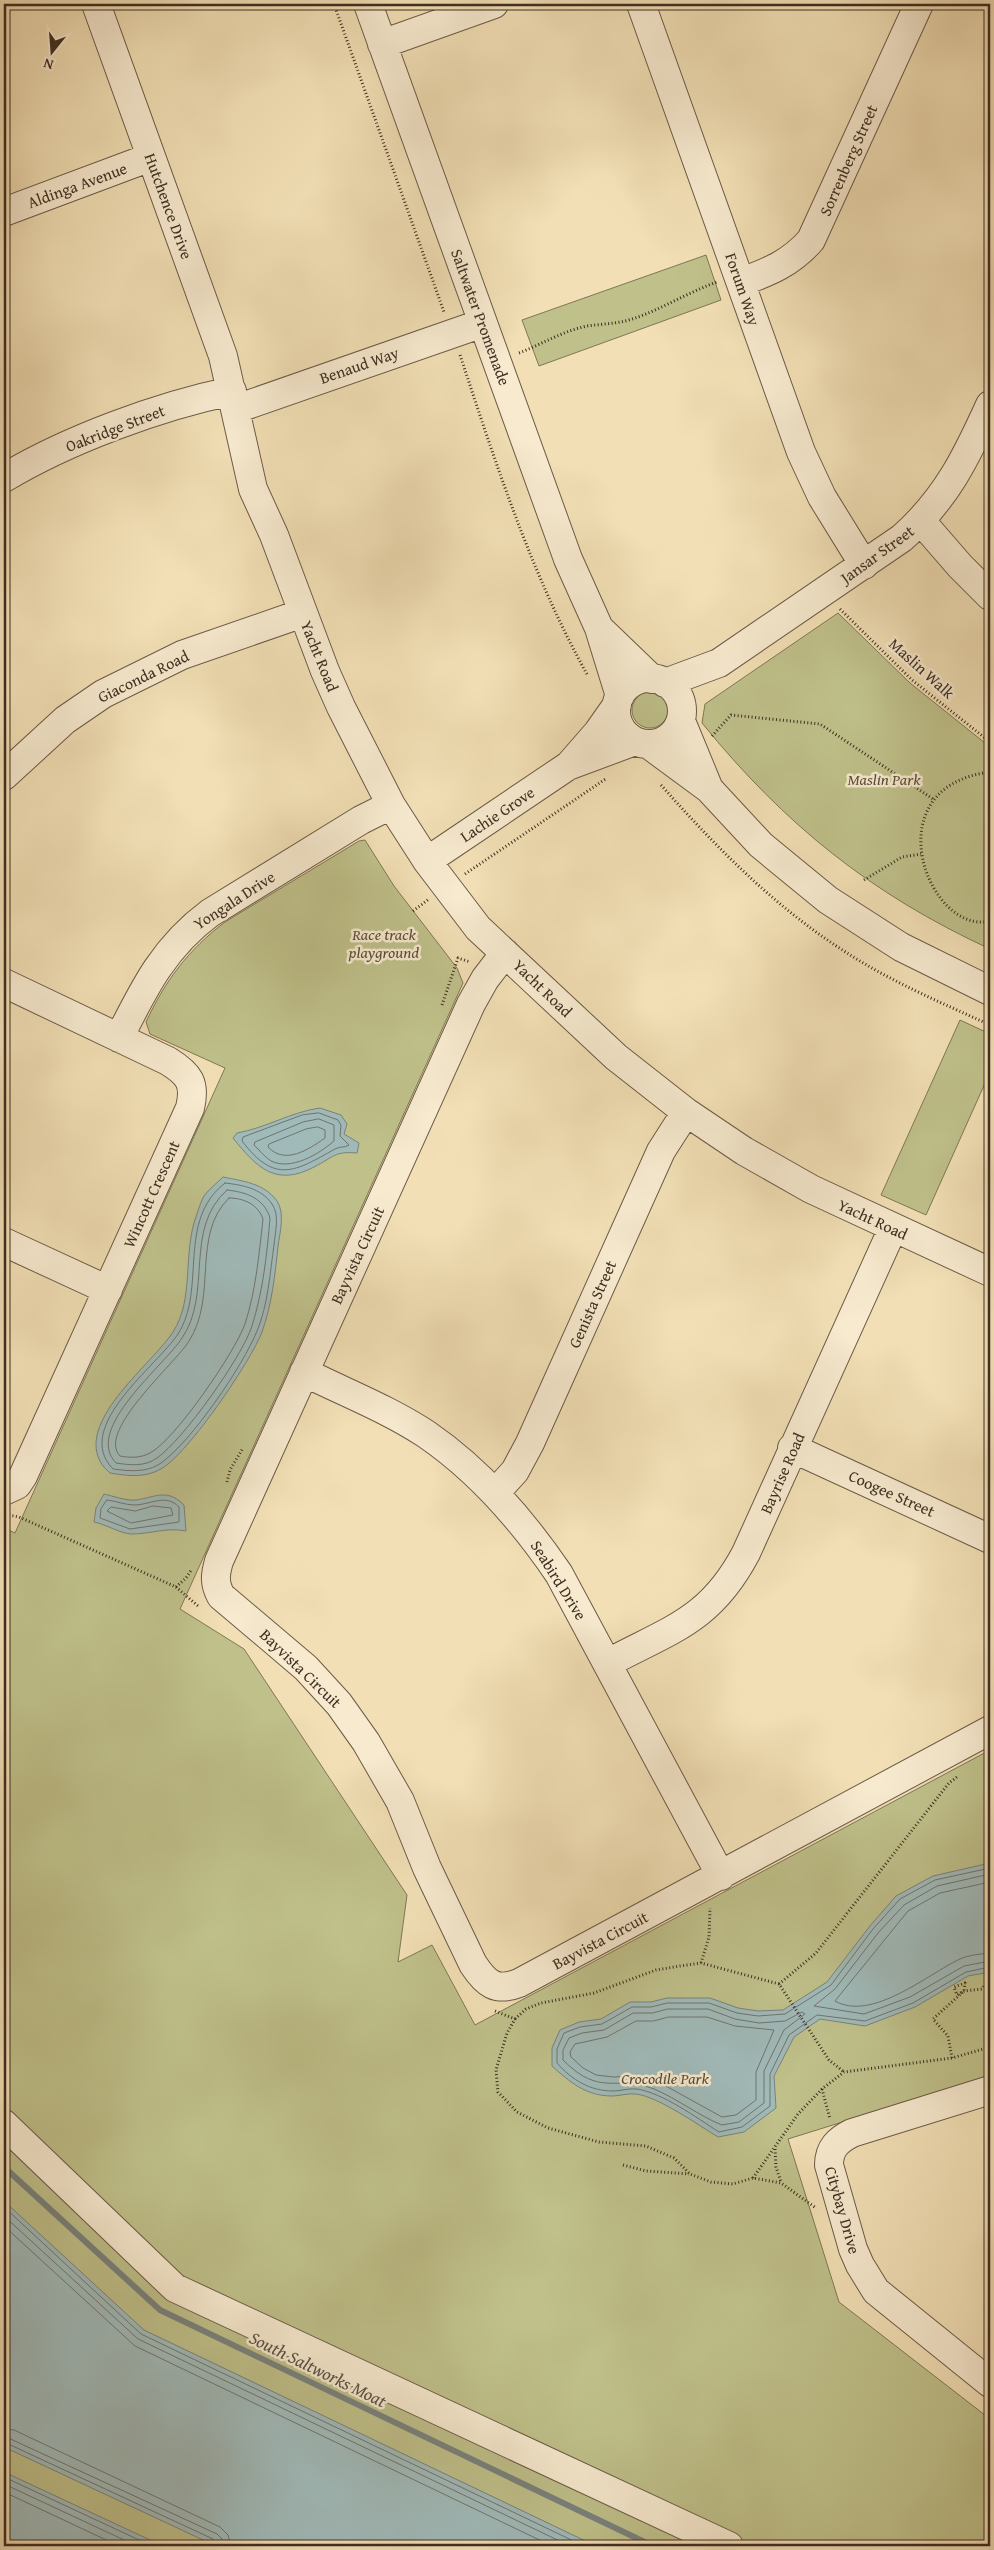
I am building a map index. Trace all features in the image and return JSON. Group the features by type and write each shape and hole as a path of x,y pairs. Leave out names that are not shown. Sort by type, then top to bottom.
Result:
{"street":[{"name":"Hutchence Drive","path":"96,4 214,328 234,400"},
{"name":"Saltwater Promenade","path":"368,4 568,559 599,628 618,701"},
{"path":"382,44 494,4"},
{"name":"Forum Way","path":"641,4 801,452 822,497 864,565"},
{"name":"Sorrenberg Street","path":"739,278 780,267 811,240 919,4"},
{"name":"Aldinga Avenue","path":"4,212 151,157"},
{"name":"Benaud Way","path":"234,400 483,323"},
{"name":"Yacht Road","path":"234,400 253,489 274,535 341,708 391,806 427,862 478,928 616,1057 686,1112 778,1171 893,1228 990,1272"},
{"name":"Oakridge Street","path":"4,478 75,443 180,404 234,400"},
{"name":"Jansar Street","path":"659,681 719,663 902,538 921,522 955,478 990,405"},
{"path":"921,522 990,596"},
{"name":"Giaconda Road","path":"4,776 65,720 103,694 182,655 303,613"},
{"name":"Saltwater Promenade","path":"599,628 659,681"},
{"name":"Jansar Street","path":"681,716 719,663"},
{"path":"709,789 681,716 680,700 659,681 634,682 618,701 620,727 709,789 761,845 828,900 900,947 990,991"},
{"name":"Lachie Grove","path":"568,766 598,732 618,701"},
{"path":"642,743 659,743 668,738 676,730 681,716"},
{"name":"Lachie Grove","path":"427,862 568,766 607,751 642,743"},
{"name":"Yongala Drive","path":"119,1038 149,979 188,929 210,913 353,825 391,806"},
{"name":"Bayvista Circuit","path":"505,953 485,979 471,1004 219,1561 215,1576 216,1586 221,1596 306,1668 339,1704 366,1742 400,1801 427,1868 473,1964 481,1977 497,1986 507,1988 722,1876 990,1730"},
{"name":"Wincott Crescent","path":"4,983 183,1070 192,1083 193,1095 190,1108 23,1476 17,1485 4,1492"},
{"name":"Genista Street","path":"495,1493 515,1471 530,1443 661,1151 686,1112"},
{"name":"Bayrise Road","path":"608,1663 676,1628 700,1613 717,1598 732,1579 746,1554 792,1448 893,1228"},
{"path":"4,1242 108,1290"},
{"name":"Seabird Drive","path":"304,1372 385,1411 425,1434 460,1461 495,1493 539,1544 559,1574 722,1876"},
{"name":"Coogee Street","path":"792,1448 990,1539"},
{"name":"Citybay Drive","path":"988,2374 884,2299 867,2278 853,2249 829,2165 829,2156 834,2146 852,2133 990,2090"},
{"path":"4,2124 175,2288 730,2546"}],"path":[{"path":"334,4 538,573 568,641 590,680"},
{"path":"465,372 497,361 561,334 587,326 627,320 643,315 696,289 739,278"},
{"name":"Maslin Walk","path":"840,609 912,680 989,742"},
{"path":"711,737 731,715 820,724 934,799"},
{"path":"989,742 990,772 962,778 942,790 934,799 927,811 920,835 920,854 930,880 952,911 973,923 990,921"},
{"path":"413,912 616,772 607,751"},
{"path":"660,783 704,834 770,895 840,949 911,989 990,1025"},
{"path":"864,880 902,857 920,854"},
{"path":"779,1984 816,1953 948,1783 964,1772"},
{"path":"698,1888 706,1896 710,1907 709,1937 701,1964"},
{"path":"515,2019 526,2009 541,2002 594,1993 656,1970 701,1964 779,1984 829,2060 844,2072"},
{"path":"952,2058 948,2036 933,2019 964,1991 982,1989 990,1977"},
{"path":"753,2178 798,2114 822,2089 844,2072 952,2058 990,2047"},
{"path":"774,2148 776,2167 781,2183"},
{"path":"623,2165 646,2171 690,2174"}],"green space":[{"path":"706,255 721,300 539,366 522,320"},
{"name":"Maslin Park","path":"838,613 910,683 990,747 990,949 906,905 832,854 765,794 702,723 705,704"},
{"path":"650,692 657,693 663,697 667,703 667,717 663,723 657,727 650,728 643,727 637,723 633,717 632,710 633,703 637,697 643,693"},
{"path":"365,840 394,886 457,968 463,983 180,1609 244,1649 407,1895 398,1962 432,1945 475,2025 990,1750 990,2076 788,2139 839,2302 990,2419 990,2546 4,2546 4,1528 15,1533 225,1068 150,1034 146,1022 153,1007 189,955 225,922 359,841"},
{"path":"960,1020 990,1034 990,1072 926,1215 881,1195"}],"water":[{"path":"320,1108 341,1115 347,1124 344,1134 359,1143 357,1153 339,1154 301,1173 278,1175 259,1166 233,1138 237,1133"},
{"path":"223,1177 252,1184 266,1190 277,1201 281,1211 281,1229 273,1289 262,1332 256,1346 218,1406 173,1460 161,1469 149,1474 110,1473 100,1461 96,1445 99,1427 121,1392 163,1345 180,1319 186,1290 190,1244 197,1214 204,1196"},
{"path":"104,1494 132,1500 161,1495 172,1497 184,1505 186,1531 172,1530 131,1534 94,1522 96,1508"},
{"path":"990,1863 990,1972 968,1976 915,2007 865,2026 820,2019 794,2037 774,2076 776,2108 744,2132 718,2137 656,2100 636,2094 612,2096 594,2094 572,2083 552,2066 552,2048 560,2030 579,2022 601,2019 630,2002 651,2002 667,1998 710,1998 738,2008 758,2011 783,2010 827,1982 870,1926 896,1896 933,1876"},
{"path":"4,2201 144,2330 596,2546 216,2546 4,2447"},
{"path":"4,2472 163,2546 4,2546"}],"waterway":[{"name":"South Saltworks Moat","path":"4,2167 160,2310 653,2546"}],"park label":[{"name":"Race track playground","path":"384,943"},
{"name":"Crocodile Park","path":"665,2078"}]}
